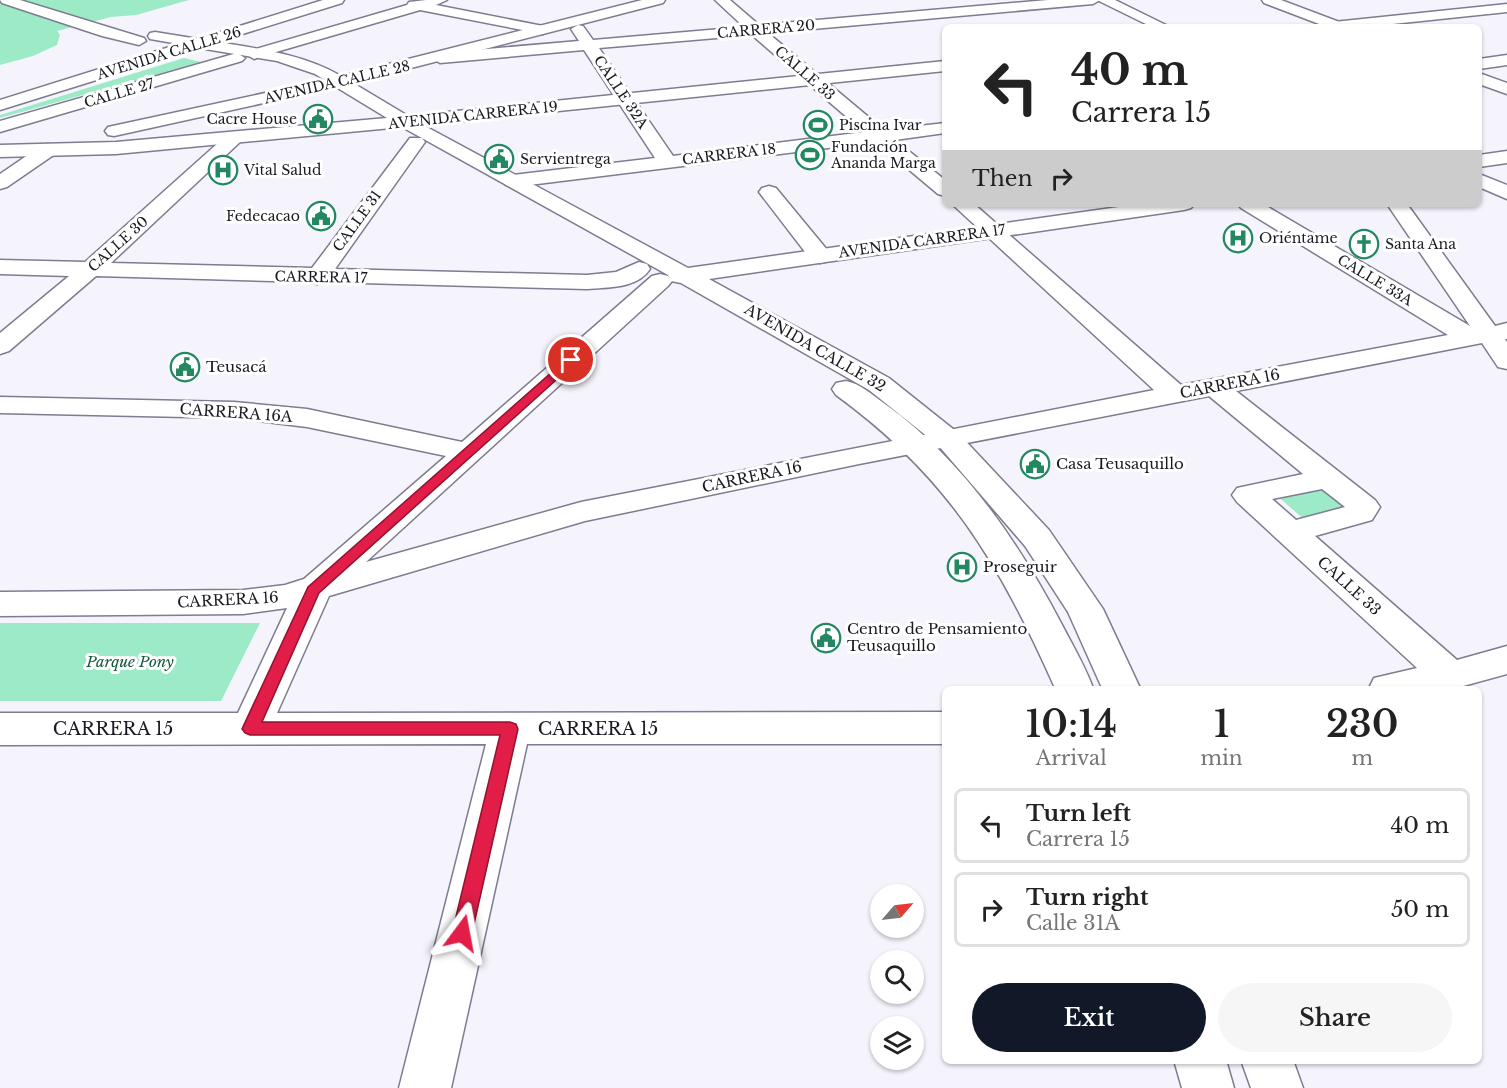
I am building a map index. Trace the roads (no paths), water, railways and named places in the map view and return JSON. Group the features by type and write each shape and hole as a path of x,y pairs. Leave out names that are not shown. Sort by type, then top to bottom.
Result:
{"street":[{"path":"7,0 107,33 139,41 282,66 326,81"},
{"path":"34,0 128,31 298,62 326,81"},
{"name":"AVENIDA CALLE 26","path":"0,105 337,0"},
{"path":"392,0 537,28"},
{"path":"254,54 440,0"},
{"name":"AVENIDA CALLE 28","path":"93,126 440,58 633,0"},
{"name":"AVENIDA CALLE 28","path":"9,144 120,130 658,0"},
{"name":"CALLE 33","path":"722,0 812,80 942,187"},
{"path":"908,0 948,24"},
{"path":"1091,0 1142,24"},
{"name":"CARRERA 20","path":"440,58 1091,0"},
{"path":"1104,0 1156,24"},
{"path":"1269,0 1326,24"},
{"path":"1456,0 1507,16"},
{"path":"1369,9 1380,24 1507,8"},
{"name":"CALLE 32A","path":"574,22 668,161"},
{"name":"AVENIDA CALLE 26","path":"105,51 189,25"},
{"name":"CALLE 27","path":"0,127 237,58"},
{"path":"1482,64 1507,60"},
{"name":"AVENIDA CARRERA 19","path":"9,144 48,150 127,148 405,122 942,66"},
{"path":"1482,79 1507,89"},
{"name":"AVENIDA CALLE 32","path":"326,81 369,115 405,122 513,181 848,390 879,412 915,445 975,512 1013,566 1035,603 1073,686"},
{"name":"AVENIDA CALLE 32","path":"383,124 661,275 860,371 918,412 948,439 1037,538 1085,609 1120,686"},
{"name":"CARRERA 18","path":"513,181 942,128"},
{"path":"9,144 58,133"},
{"name":"CALLE 30","path":"0,346 90,270 233,139"},
{"name":"CALLE 31","path":"317,277 416,142"},
{"path":"0,183 48,150"},
{"path":"397,165 436,154"},
{"path":"1487,161 1507,184"},
{"path":"1482,181 1507,193"},
{"path":"769,192 820,256"},
{"path":"966,207 1176,395"},
{"name":"AVENIDA CARRERA 17","path":"661,275 820,256 1163,207"},
{"name":"CALLE 33A","path":"1254,207 1494,335"},
{"path":"1399,207 1494,335 1507,361"},
{"name":"CARRERA 17","path":"0,267 317,277 587,282 661,275"},
{"path":"250,729 313,591 623,315 661,275"},
{"path":"587,282 609,299 623,315"},
{"name":"CARRERA 16","path":"0,604 243,602 285,597 313,591 581,512 1214,387 1494,335"},
{"path":"1214,387 1364,509 1361,513 1289,532"},
{"name":"CARRERA 16A","path":"0,405 234,410 307,418 469,452"},
{"name":"CALLE 33","path":"1327,478 1248,495 1450,676"},
{"path":"1398,686 1450,676 1507,660"},
{"name":"CARRERA 15","path":"0,729 942,728"},
{"path":"425,1088 510,729"},
{"path":"1201,1064 1208,1088"},
{"path":"1268,1064 1277,1088"}],"place":[{"name":"Cacre House","path":"318,119"},
{"name":"Piscina Ivar","path":"818,125"},
{"name":"Fundación Ananda Marga","path":"810,155"},
{"name":"Servientrega","path":"499,159"},
{"name":"Vital Salud","path":"223,170"},
{"name":"Fedecacao","path":"321,216"},
{"name":"Oriéntame","path":"1238,238"},
{"name":"Santa Ana","path":"1364,244"},
{"name":"Teusacá","path":"185,367"},
{"name":"Casa Teusaquillo","path":"1035,464"},
{"name":"Proseguir","path":"962,567"},
{"name":"Centro de Pensamiento Teusaquillo","path":"826,638"}],"park label":[{"name":"Parque Pony","path":"130,662"}]}
